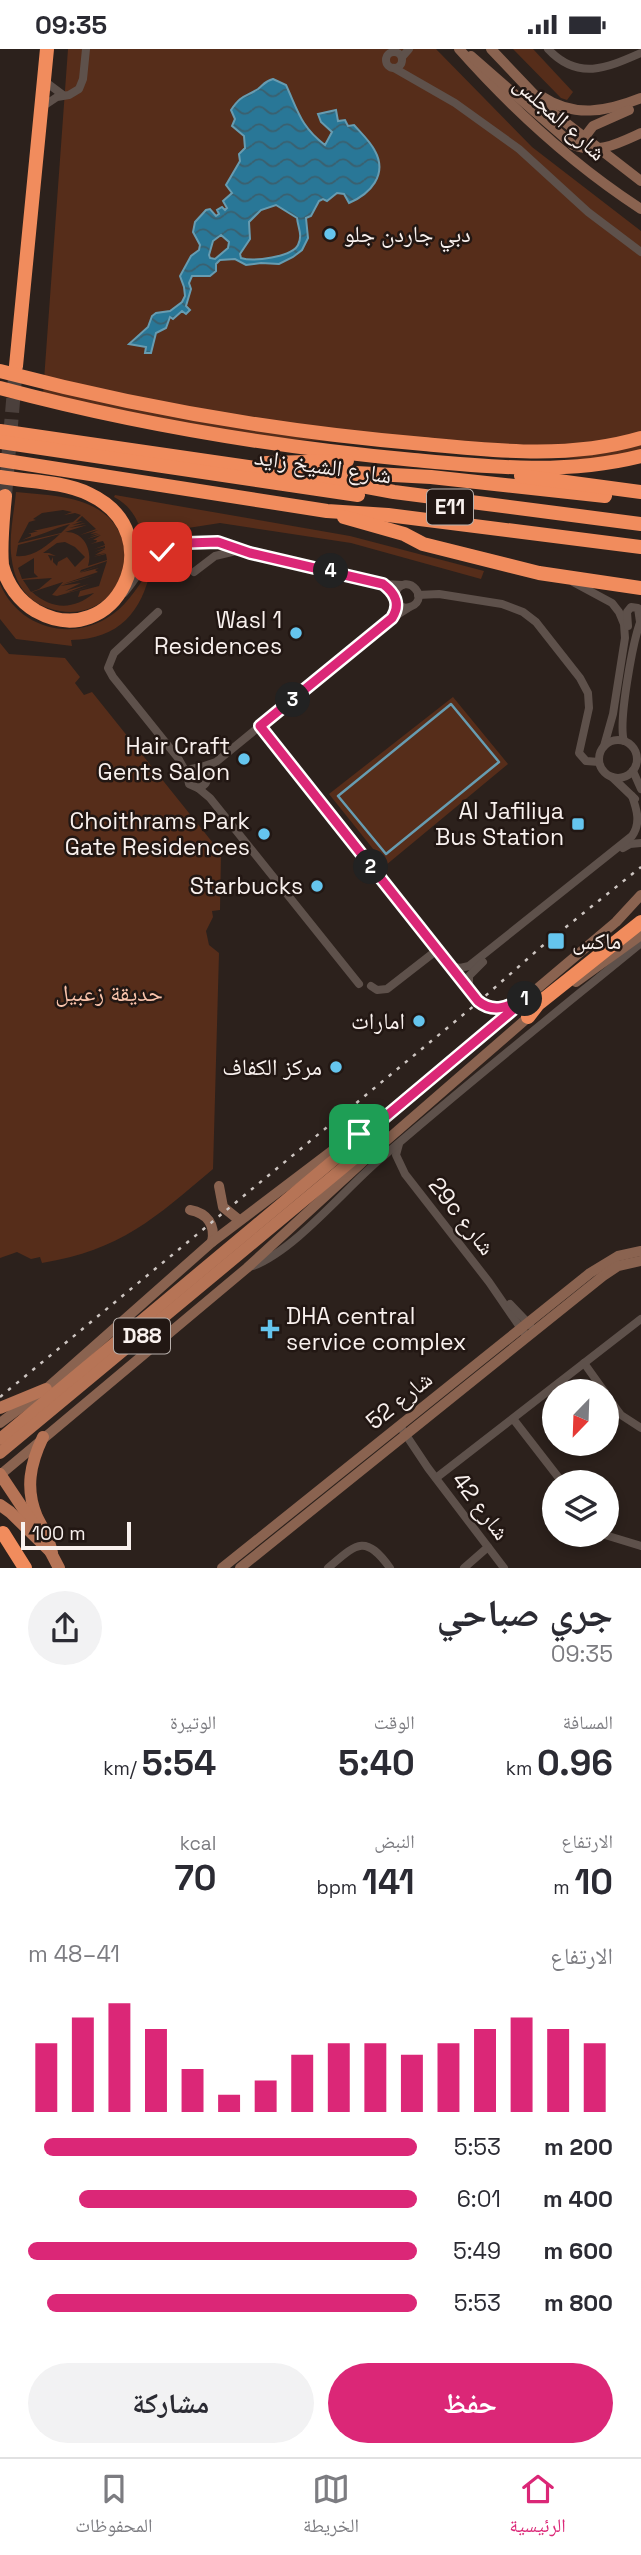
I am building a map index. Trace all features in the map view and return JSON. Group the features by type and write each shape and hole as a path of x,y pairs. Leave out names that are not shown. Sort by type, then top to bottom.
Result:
{"highway":[{"path":"16,366 47,49"},
{"path":"0,371 183,414 371,439 546,452 598,448 641,438"},
{"path":"0,388 172,426 266,442 379,456 545,468 604,464 641,456"},
{"path":"0,431 276,470 394,492 641,524"},
{"name":"شارع الشيخ زايد","path":"0,442 393,500 641,531"},
{"name":"شارع الشيخ زايد","path":"0,460 327,511 388,515 641,547"},
{"path":"244,466 321,460 370,462 519,475 641,492"},
{"path":"276,470 431,477 641,500"},
{"path":"0,477 82,491 99,499 119,517 130,540 131,566 122,590 107,607 88,618 62,620 38,612 18,597 2,564 0,543 5,496"},
{"path":"327,511 404,534 423,544 564,578 641,587"},
{"path":"528,1017 538,1004 641,922"},
{"path":"3,1533 25,1568"}],"main road":[{"path":"460,49 487,68 563,139 580,142"},
{"name":"شارع المجلس","path":"460,49 518,113 579,166 641,209"},
{"name":"شارع المجلس","path":"491,49 580,142 597,149 641,181"},
{"path":"518,80 552,103 582,111 605,111 641,99"},
{"path":"579,166 580,142 597,124 641,106"},
{"path":"597,149 615,145 641,133"},
{"name":"D88","path":"0,1453 279,1214 365,1134 626,912 641,895"},
{"path":"626,912 641,900"},
{"name":"D88","path":"0,1440 279,1214 361,1153 380,1146 528,1017 641,935"},
{"path":"0,1423 46,1389 212,1242 349,1138 365,1134"},
{"path":"52,1553 0,1475 247,1268 380,1146"},
{"path":"219,1186 223,1207 240,1220"},
{"path":"190,1210 198,1211 209,1220 214,1235 212,1242"},
{"name":"شارع 52","path":"240,1568 401,1432 528,1330 603,1263 618,1256 641,1251"},
{"name":"شارع 52","path":"528,1330 618,1266 641,1261"},
{"path":"0,1408 46,1389"},
{"name":"شارع 52","path":"222,1568 401,1432"},
{"path":"43,1437 33,1462 30,1483 36,1513 59,1568"},
{"path":"0,1505 52,1553"}],"street":[{"path":"40,109 63,95 74,93 82,84 86,49"},
{"path":"382,49 386,59 388,54 397,56 419,82 455,103 519,149 588,212 641,253"},
{"path":"397,56 409,49"},
{"path":"548,49 566,63 590,69 609,67 641,53"},
{"path":"43,80 63,95"},
{"path":"107,607 125,592 148,562 170,548 208,541 227,544 250,553"},
{"path":"194,572 222,553 236,551 383,584 412,586 418,595 417,603 392,618 216,762 204,782"},
{"path":"564,578 612,603 622,618 625,638"},
{"path":"383,584 396,600 408,608"},
{"path":"392,618 402,585"},
{"path":"418,595 439,594 502,604 523,612 536,622 586,687 589,708 579,753 586,761 599,762"},
{"path":"624,741 622,720 640,621 638,608 631,607 627,612 628,627 611,724 599,762 606,774 641,806"},
{"path":"158,612 114,653 108,668 178,758 189,784 204,782"},
{"path":"260,726 484,1006 498,1009 528,997"},
{"path":"604,746 614,741 624,741 636,751 638,759 633,771 626,777 612,777"},
{"path":"178,758 197,767 210,798 359,983"},
{"path":"187,774 197,767 216,762"},
{"path":"633,771 641,789"},
{"path":"450,966 469,966 632,836 639,821 632,796"},
{"path":"470,991 468,980 475,968 626,846 641,843"},
{"path":"247,1268 272,1255 311,1224 378,1161 519,1041 641,943"},
{"path":"371,986 380,991 387,989 432,954"},
{"name":"29c شارع","path":"399,1144 396,1155 405,1174 528,1330"},
{"name":"29c شارع","path":"378,1161 394,1165 405,1174"},
{"path":"437,1480 641,1319"},
{"path":"584,1363 595,1379"},
{"path":"620,1414 628,1422 641,1428"},
{"path":"514,1420 553,1470"},
{"name":"شارع 42","path":"401,1432 504,1568"},
{"path":"619,1539 641,1546"},
{"path":"328,1568 351,1548 360,1546 376,1550 390,1568"},
{"path":"464,1568 490,1549"},
{"path":"470,1568 490,1549"}],"green space":[{"name":"دبي جاردن جلو","path":"68,49 436,49 532,147 641,231 641,463 173,431 43,394"},
{"path":"513,49 533,49 573,92 567,100 561,98"},
{"path":"16,492 80,501 99,510 115,525 123,543 124,562 119,580 108,596 92,607 72,612 48,608 28,596 19,584 12,561 11,535","holes":["63,510 72,512 64,515 81,515 73,522 33,531 38,531 28,534 31,536 22,540 70,524 61,533 18,543 29,522 36,520 33,519 42,513","82,516 96,529 80,535 98,530 90,534 98,533 90,536 100,534 87,539 101,535 93,540 97,540 96,542 90,544 103,541 105,545 94,549 105,546 94,552 105,549 95,555 106,553 93,557 106,554 107,560 88,566 86,543 77,535 65,532 87,525 69,528 86,523 72,525 83,521 76,522","60,534 34,553 16,556 18,545","65,542 85,557 75,567 67,557 58,562 57,566 53,557 51,561 48,555 56,556 43,553 57,543","34,558 34,573 38,577 22,579 18,568","107,561 99,586 80,591 78,597 94,593 79,603 55,605 32,592 63,582 52,595 57,596 93,586 66,593 89,584 65,591 81,583 60,586 96,575 63,584 98,572 95,570 99,568 79,573 101,565 80,572","52,578 39,589 31,592 23,580"]},
{"path":"115,495 350,536 484,571 481,579 351,543 220,523 175,530 166,538 160,550 145,549 136,519"},
{"path":"151,568 141,598 126,620 102,635 71,640 72,646 16,639 0,619 0,584 20,612 49,627 82,628 98,623 124,604"},
{"name":"حديقة زعبيل","path":"0,643 9,654 65,658 80,677 75,683 84,695 92,692 221,853 220,910 212,911 213,917 206,931 209,945 219,953 213,1169 154,1217 116,1240 94,1250 42,1263 40,1257 31,1259 17,1252 0,1258"},
{"path":"453,697 508,764 386,865 329,794"}],"water":[{"path":"273,79 286,85 305,125 325,145 332,132 321,122 318,114 336,110 338,121 345,120 348,126 354,125 375,151 379,168 375,183 349,203 344,194 337,193 327,201 319,201 311,216 306,218 308,238 302,250 293,257 279,264 246,265 235,259 220,260 216,264 216,271 210,276 192,276 186,306 190,310 186,314 182,311 173,319 170,317 166,328 156,333 151,353 145,353 146,347 129,344 148,327 152,316 170,311 182,302 185,296 180,276 200,245 193,232 195,222 206,210 210,209 216,216 219,214 217,210 227,208 223,201 232,193 226,185 240,161 239,154 245,148 244,136 232,126 235,119 231,110 241,99","holes":["276,205 297,218 300,235 298,245 288,253 272,257 241,258 240,254 250,239 249,222 261,210","221,235 229,242 228,248 215,259 210,258 213,241"]}],"waterway":[{"path":"451,704 499,762 386,854 338,796 451,704"}],"tunnel":[{"path":"5,496 16,366"}],"railway":[{"path":"0,1397 641,867"}],"place":[{"name":"دبي جاردن جلو","path":"330,234"},
{"name":"Wasl 1 Residences","path":"296,633"},
{"name":"Hair Craft Gents Salon","path":"244,759"},
{"name":"Al Jafiliya Bus Station","path":"578,824"},
{"name":"Choithrams Park Gate Residences","path":"264,834"},
{"name":"Starbucks","path":"317,886"},
{"name":"ماكس","path":"556,941"},
{"name":"امارات","path":"419,1021"},
{"name":"مركز الكفاف","path":"336,1067"},
{"name":"DHA central service complex","path":"270,1329"}],"route":[{"path":"162,552 187,543 218,542 250,553 383,584 394,595 397,608 392,618 260,726 478,1001 491,1009 498,1009 528,997 365,1134 359,1134"}]}
